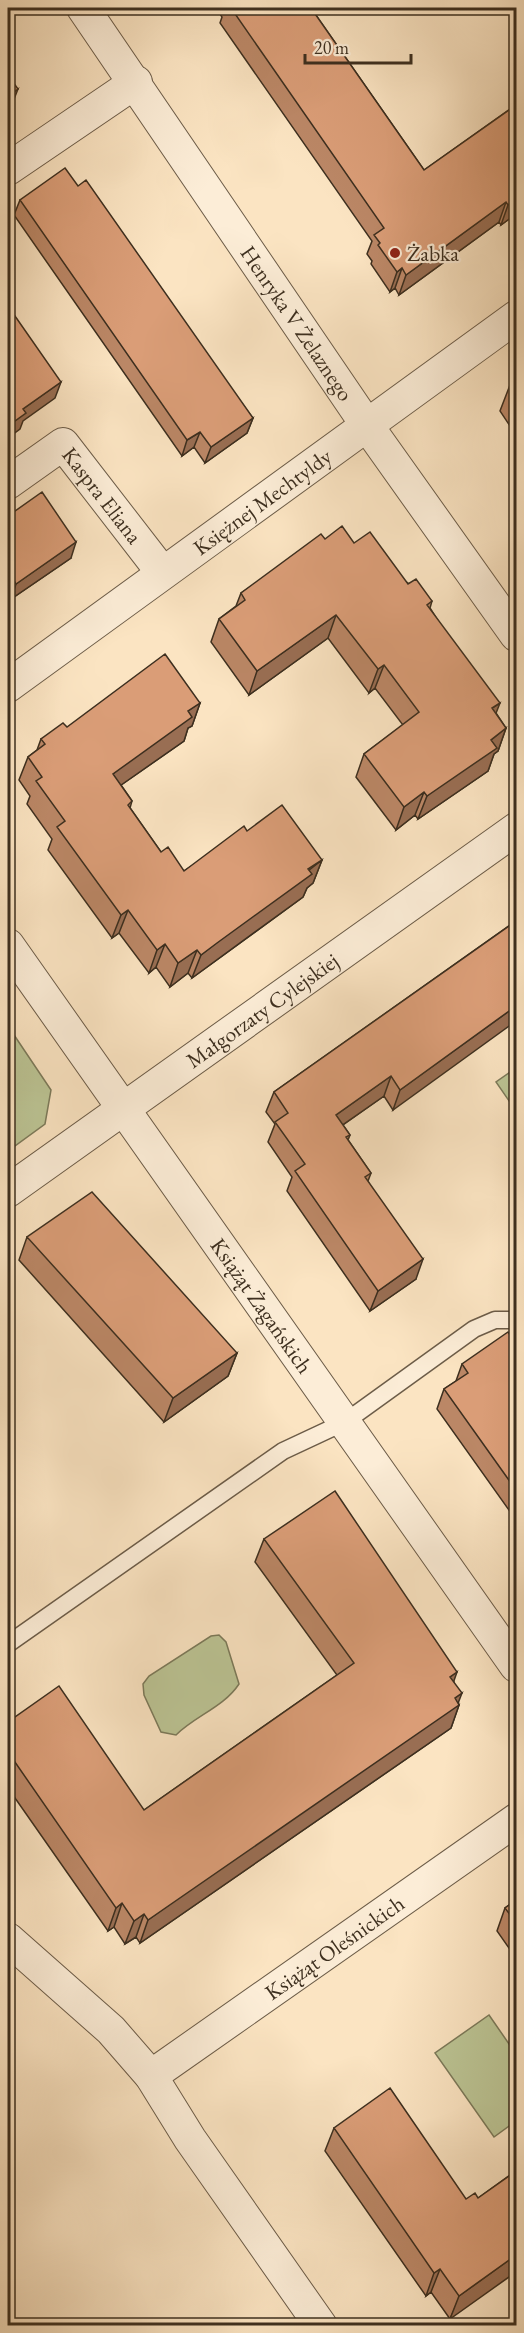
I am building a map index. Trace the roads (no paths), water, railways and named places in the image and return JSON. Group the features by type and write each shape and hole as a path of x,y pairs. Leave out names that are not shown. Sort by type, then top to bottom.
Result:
{"street":[{"name":"Henryka V Żelaznego","path":"83,8 136,82 366,424 516,635"},
{"path":"8,169 136,82"},
{"name":"Księżnej Mechtyldy","path":"8,686 516,316"},
{"name":"Kaspra Eliana","path":"8,483 63,444 162,572"},
{"name":"Małgorzaty Cylejskiej","path":"8,1191 122,1107 516,829"},
{"name":"Książąt Żagańskich","path":"8,945 516,1666"},
{"name":"Książąt Oleśnickich","path":"151,2076 516,1820"},
{"path":"8,1939 111,2030 151,2076 190,2139 321,2325"}],"lane":[{"path":"8,1644 283,1451 345,1422 474,1329 495,1320 516,1320"}],"place":[{"name":"Żabka","path":"395,253"}]}
